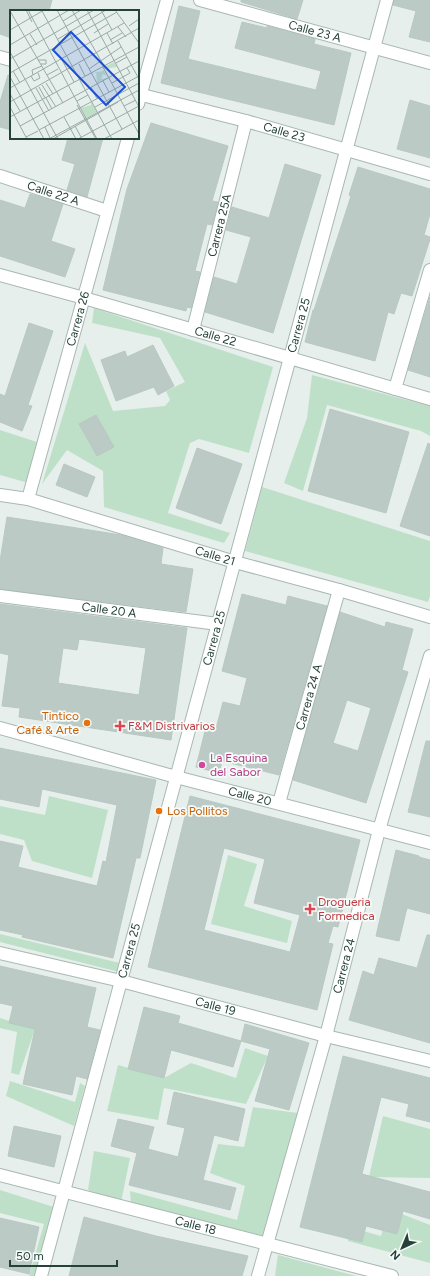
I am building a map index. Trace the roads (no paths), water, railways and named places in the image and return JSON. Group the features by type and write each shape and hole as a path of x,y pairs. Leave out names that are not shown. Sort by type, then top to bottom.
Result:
{"street":[{"path":"139,97 167,0"},
{"name":"Calle 23 A","path":"200,0 430,63"},
{"name":"Carrera 25","path":"42,1276 387,0"},
{"path":"0,57 10,60"},
{"name":"Calle 23","path":"139,97 246,122 430,174"},
{"name":"Carrera 25A","path":"193,330 246,122"},
{"name":"Carrera 26","path":"28,499 128,139"},
{"name":"Calle 22 A","path":"0,176 107,211"},
{"path":"395,389 430,270"},
{"name":"Calle 22","path":"0,275 430,399"},
{"name":"Calle 21","path":"0,495 28,499 235,562 339,590 430,617"},
{"name":"Carrera 24 A","path":"279,803 339,590"},
{"name":"Calle 20 A","path":"0,596 218,624"},
{"name":"Carrera 24","path":"258,1276 326,1036 379,830 430,656"},
{"name":"Calle 20","path":"0,728 176,777 430,842"},
{"name":"Calle 19","path":"0,953 121,981 326,1036 430,1060"},
{"name":"Calle 18","path":"0,1176 65,1191 392,1276"}],"place":[{"name":"Tintico Café & Arte","path":"87,723"},
{"name":"F&M Distrivarios","path":"120,726"},
{"name":"La Esquina del Sabor","path":"202,765"},
{"name":"Los Pollitos","path":"159,811"},
{"name":"Drogueria Formedica","path":"310,909"}]}
